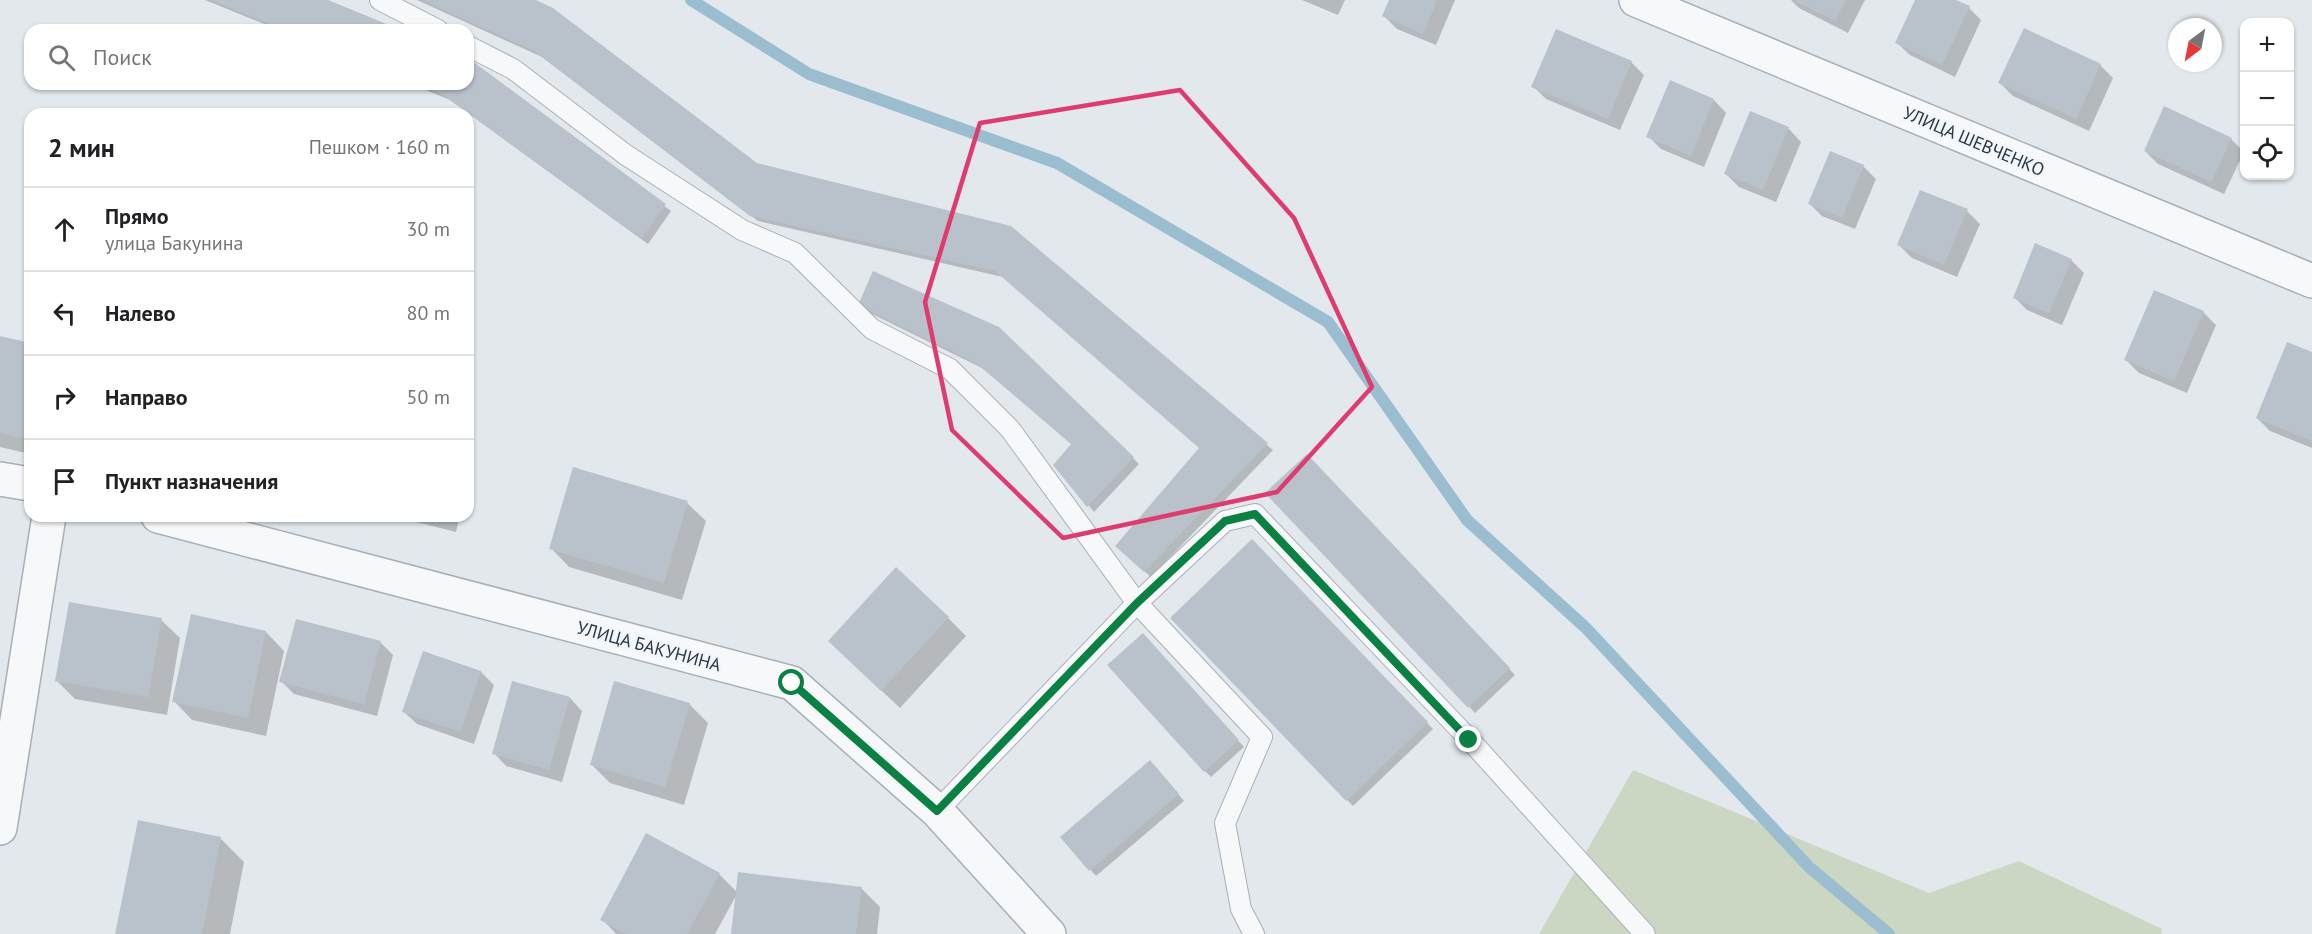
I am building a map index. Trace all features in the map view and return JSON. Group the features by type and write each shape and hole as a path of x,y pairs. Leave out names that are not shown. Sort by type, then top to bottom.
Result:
{"street":[{"name":"УЛИЦА ШЕВЧЕНКО","path":"1636,0 2312,281"},
{"path":"0,479 24,483"},
{"path":"0,828 8,718 48,522"},
{"name":"УЛИЦА БАКУНИНА","path":"181,522 792,683 937,811 1049,934"}],"lane":[{"path":"380,0 426,24"},
{"path":"474,48 513,69 626,154 742,230 795,252 872,329 950,369 1010,429 1137,603 1262,737 1225,823 1241,909 1254,934"},
{"path":"937,811 1137,603 1225,521 1255,514 1469,740 1645,934"}],"highlighted area":[{"path":"1180,90 1294,218 1372,387 1277,492 1063,538 952,430 925,302 980,123"}],"green space":[{"path":"1633,770 1929,893 2019,861 2162,929 2161,934 1539,934"}],"building":[{"path":"211,0 328,0 386,24 270,24"},
{"path":"422,0 536,0 553,8 757,163 1011,226 1268,443 1144,572 1115,546 1199,448 995,271 750,216 534,51"},
{"path":"1389,0 1437,0 1423,34 1382,16"},
{"path":"1793,0 1846,0 1835,21"},
{"path":"1915,0 1956,0 1970,6 1942,65 1895,43"},
{"path":"2024,28 2101,64 2076,119 1998,83"},
{"path":"1556,29 1632,61 1608,119 1531,87"},
{"path":"474,62 666,204 641,239 474,117 474,108 461,108 432,90 474,90"},
{"path":"1670,80 1714,99 1691,156 1646,137"},
{"path":"2164,106 2232,138 2211,182 2144,151"},
{"path":"1750,111 1789,127 1763,190 1724,174"},
{"path":"1830,151 1864,165 1842,218 1808,204"},
{"path":"1920,190 1968,209 1944,265 1897,245"},
{"path":"2035,243 2072,259 2049,313 2013,298"},
{"path":"873,271 999,327 1134,457 1087,507 1053,465 1071,444 976,363 858,305"},
{"path":"2154,290 2204,311 2174,381 2124,360"},
{"path":"0,336 24,342 24,439 0,433"},
{"path":"2287,342 2312,352 2312,441 2256,418"},
{"path":"1307,454 1510,668 1468,708 1265,493"},
{"path":"573,467 688,501 664,583 549,549"},
{"path":"1252,539 1428,722 1346,801 1170,618"},
{"path":"896,567 949,617 881,691 828,641"},
{"path":"69,602 162,618 148,697 55,681"},
{"path":"191,614 266,631 248,718 172,702"},
{"path":"296,619 381,641 364,704 279,682"},
{"path":"1143,633 1239,740 1204,772 1107,665"},
{"path":"423,651 481,671 461,732 402,712"},
{"path":"512,681 570,697 549,770 492,754"},
{"path":"614,681 690,703 665,787 590,765"},
{"path":"1150,760 1179,794 1089,871 1060,837"},
{"path":"138,820 221,837 202,934 115,934"},
{"path":"646,833 720,873 687,934 626,934 600,920"},
{"path":"738,872 862,887 856,934 731,934"}],"waterway":[{"path":"691,0 809,74 1057,163 1328,322 1467,520 1586,628 1809,867 1889,934"}],"route":[{"path":"792,683 937,811 1137,603 1225,521 1255,514 1469,740"}]}
